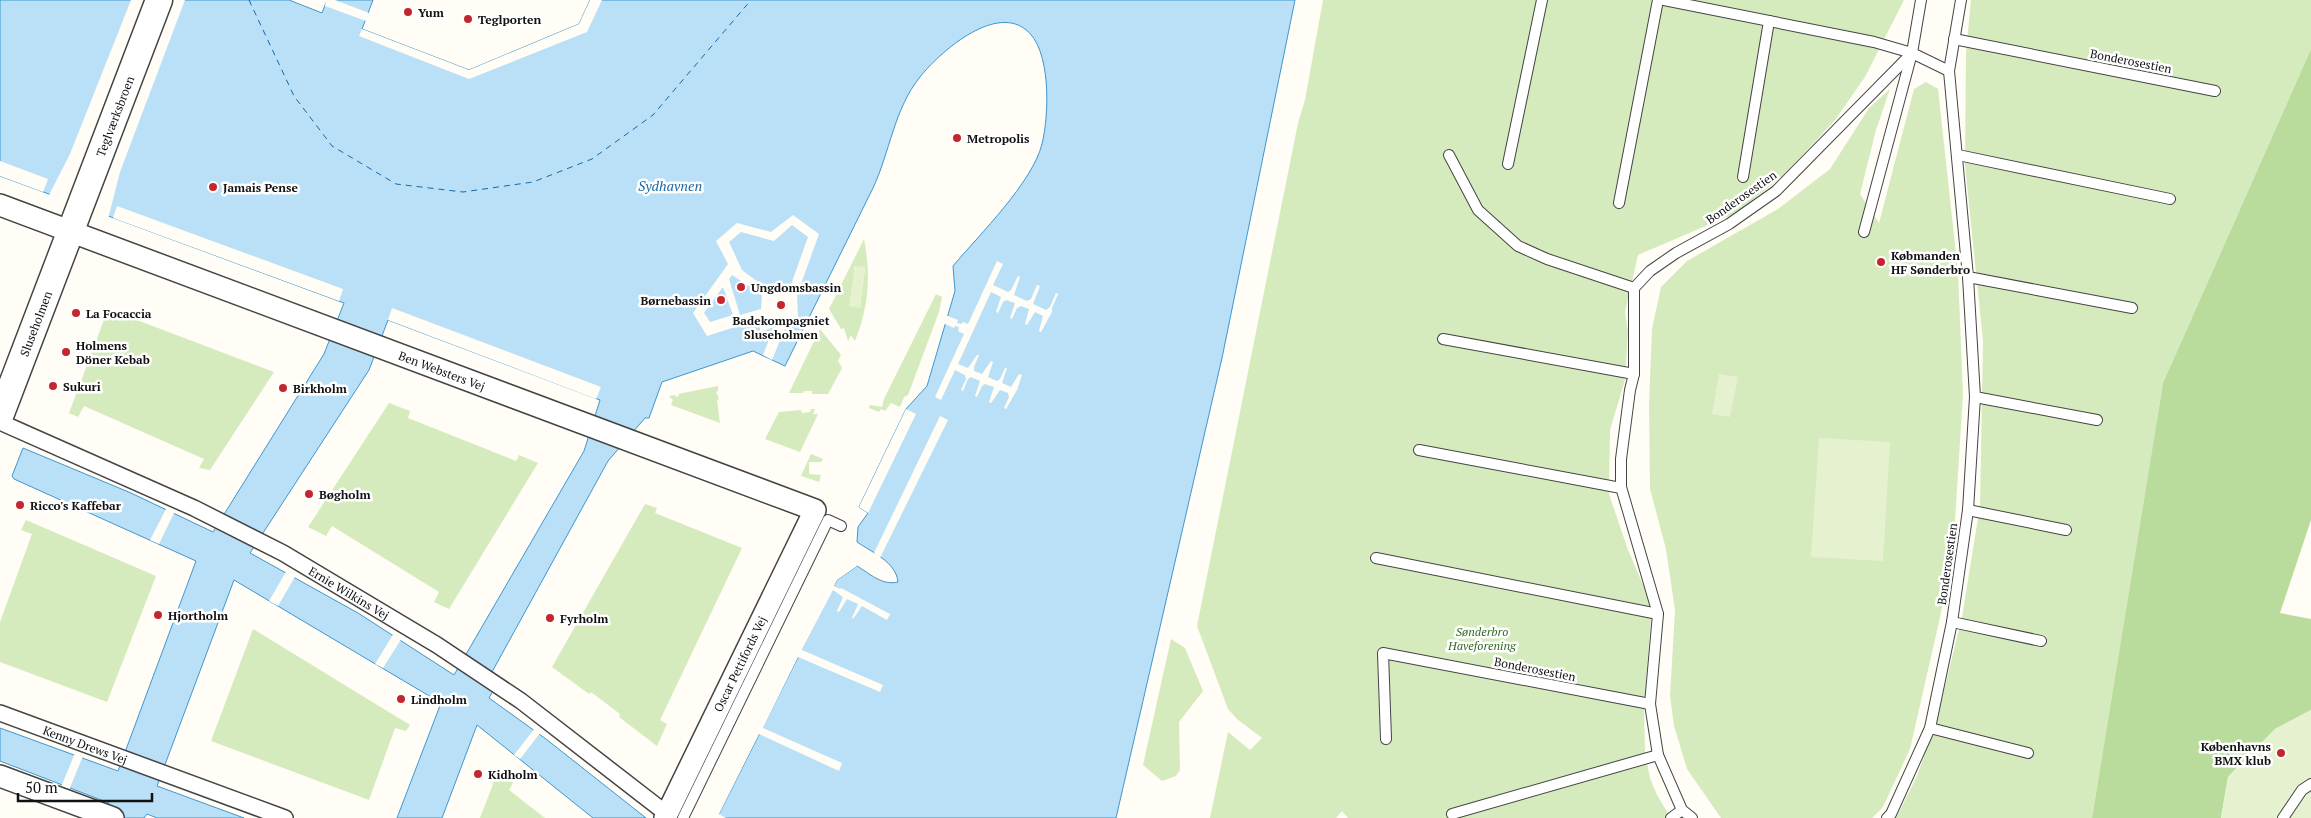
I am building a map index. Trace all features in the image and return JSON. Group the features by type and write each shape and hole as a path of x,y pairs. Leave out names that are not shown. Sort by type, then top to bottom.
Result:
{"street":[{"name":"Teglværksbroen","path":"74,222 159,0"},
{"name":"Ben Websters Vej","path":"0,205 74,222 312,322 815,510"},
{"name":"Sluseholmen","path":"0,416 74,222"},
{"name":"Ernie Wilkins Vej","path":"0,422 194,508 283,553 437,645 521,701 672,817"},
{"name":"Oscar Pettifords Vej","path":"672,817 815,510"},
{"name":"Kenny Drews Vej","path":"0,713 285,818"},
{"path":"0,776 113,818"}],"lane":[{"path":"1508,164 1542,0"},
{"path":"1619,203 1658,0"},
{"path":"1664,0 1874,42 1912,53 1948,71"},
{"path":"1864,232 1912,53 1921,0"},
{"name":"Bonderosestien","path":"1892,817 1930,728 1952,622 1968,510 1975,396 1958,155 1948,71 1961,0"},
{"name":"Bonderosestien","path":"1742,177 1769,21"},
{"name":"Bonderosestien","path":"1954,39 2215,91"},
{"name":"Bonderosestien","path":"1634,288 1650,271 1676,253 1729,224 1776,191 1912,53"},
{"path":"1449,155 1478,210 1518,246 1547,259 1634,288 1634,374 1630,390 1623,449 1621,488 1658,614 1650,704 1658,755 1682,810 1692,818"},
{"path":"1958,155 2170,199"},
{"path":"1968,276 2132,308"},
{"path":"1443,339 1634,374"},
{"path":"1975,396 2097,420"},
{"path":"1419,450 1621,488"},
{"name":"Bonderosestien","path":"1968,510 2066,530"},
{"path":"672,817 828,520 841,526"},
{"path":"1376,558 1658,614"},
{"name":"Bonderosestien","path":"1952,622 2041,641"},
{"name":"Bonderosestien","path":"1386,739 1382,652 1650,704"},
{"path":"1930,728 2028,753"},
{"path":"1452,814 1658,755"},
{"path":"2283,818 2302,790 2311,784"},
{"path":"1671,818 1682,810"}],"green space":[{"name":"Sønderbro Haveforening","path":"1323,0 1904,0 1865,77 1835,120 1782,177 1736,213 1638,255 1625,312 1628,332 1625,380 1610,430 1609,494 1628,550 1650,601 1651,618 1644,709 1645,753 1650,778 1657,795 1671,818 1348,818 1342,811 1336,818 1210,818 1228,732 1250,750 1262,738 1237,719 1228,709 1197,626 1298,123 1305,100"},
{"path":"1971,0 2311,0 2311,49 2163,383 2092,818 1896,818 1917,776 1936,723 1962,617 1980,506 1983,341 1965,165 1966,53"},
{"path":"2311,49 2311,520 2280,613 2311,619 2311,710 2275,729 2228,777 2221,818 2092,818 2163,383"},
{"path":"1926,82 1938,89 1958,272 1963,394 1954,536 1941,613 1910,749 1883,807 1872,818 1721,818 1687,769 1674,726 1670,696 1675,610 1666,549 1650,489 1649,404 1652,329 1661,287 1687,261 1778,209 1830,169 1869,108 1890,89 1876,130 1860,194 1879,223 1914,89"},
{"path":"864,239 868,265 866,303 855,341 851,335 848,341 844,328 841,329 829,309","holes":["854,267 865,268 860,308"]},
{"path":"855,266 865,267 860,308 849,306"},
{"path":"936,294 942,297 939,312 908,395 904,397 900,407 891,403 885,411 881,409 879,412 869,408 870,405 882,407 884,399"},
{"path":"108,309 274,372 210,470 199,468 204,459 84,406 78,417 69,413"},
{"path":"820,329 841,355 838,361 842,368 828,394 812,394 812,391 789,393"},
{"path":"1719,374 1738,377 1730,417 1712,414"},
{"path":"718,386 718,391 716,392 719,399 717,400 720,423 671,405 673,400 669,396 675,395 676,397 679,396 678,394"},
{"path":"389,403 410,411 408,418 516,461 519,455 538,463 449,609 434,602 439,592 332,526 326,536 308,527"},
{"path":"811,409 815,409 813,414 818,414 800,452 765,439 779,412 801,410 802,413 810,412"},
{"path":"1819,438 1890,442 1883,561 1811,557"},
{"path":"811,454 823,459 821,462 809,462 809,474 821,475 819,482 801,476"},
{"path":"645,504 657,508 655,513 742,548 660,720 667,724 657,746 619,717 620,714 591,692 589,694 552,667"},
{"path":"26,520 156,576 107,702 0,662 0,622 32,534 21,530"},
{"path":"253,629 410,725 406,731 395,728 369,800 211,741"},
{"path":"1171,639 1185,648 1203,691 1179,722 1180,770 1176,776 1162,781 1143,765"},
{"name":"Københavns BMX klub","path":"2311,710 2311,818 2221,818 2228,777 2275,729"},
{"path":"498,771 513,783 509,790 545,818 480,818"}],"water":[{"name":"Sydhavnen","path":"0,0 289,0 322,13 327,0 373,0 362,29 469,70 579,24 590,0 1295,0 1222,358 1116,818 717,818 837,580 857,566 881,581 898,582 893,569 888,563 857,542 858,527 868,513 859,507 906,409 927,386 955,291 953,266 1017,191 1028,175 1042,144 1047,100 1044,66 1034,38 1025,29 1012,23 998,23 983,27 953,45 940,56 911,89 898,117 873,188 785,366 753,351 662,382 649,418 645,418 608,461 492,672 501,678 489,698 546,739 646,818 593,818 477,725 442,818 397,818 441,703 234,580 157,786 244,818 157,818 147,814 144,818 102,818 109,803 0,761 0,728 118,771 196,561 14,479 12,476 23,448 131,493 213,532 324,354 344,303 0,176","holes":["388,320 600,400 584,451 454,675 358,613 250,553 369,370"]}],"pier":[{"path":"131,0 185,0 120,172 108,219 48,197 70,154"},
{"path":"326,0 335,0 369,13 366,21 325,6"},
{"path":"590,0 602,0 587,32 469,79 359,36 362,29 469,70 579,24"},
{"path":"0,161 48,179 43,192 0,176"},
{"path":"117,206 343,289 339,301 113,218"},
{"path":"793,215 819,234 797,295 798,317 788,321 772,360 763,355 774,327 760,332 760,319 707,336 693,313 728,264 716,241 737,223 771,232","holes":["792,225 808,237 789,290 770,291 742,270 729,242 741,232 774,241","732,275 762,295 761,309 740,315 729,279","723,287 733,315 710,322 704,313"]},
{"path":"997,261 1003,264 993,285 1008,292 1018,276 1020,277 1014,295 1027,301 1031,299 1037,285 1040,286 1033,304 1046,310 1050,307 1056,293 1058,294 1052,312 1041,332 1039,331 1043,316 1035,312 1027,325 1025,324 1029,309 1021,306 1017,308 1012,319 1010,318 1015,303 1006,300 1003,302 998,313 996,312 1001,297 991,292 958,364 968,368 977,355 979,355 974,371 982,374 991,361 993,362 988,377 997,381 1000,379 1005,368 1007,368 1002,383 1011,387 1019,374 1022,375 1017,390 1006,409 1004,408 1009,397 1008,393 1000,390 991,403 989,402 994,387 985,384 982,386 977,397 975,396 980,381 971,377 968,379 963,391 961,390 966,379 965,375 955,370 941,400 935,397 964,334 958,331 959,327 955,326 954,328 943,323 945,315 958,320 957,323 961,324 963,322 968,324"},
{"path":"392,308 601,387 596,399 388,320"},
{"path":"906,409 916,414 868,513 859,507"},
{"path":"940,416 948,420 880,558 874,553"},
{"path":"167,507 175,511 159,544 150,540"},
{"path":"854,564 857,566 837,580 834,586 890,614 887,620 862,606 853,619 858,604 847,599 839,612 837,611 843,597 833,590 802,650 883,685 880,692 798,657 763,728 842,763 839,771 759,734 719,814 726,818 714,818 835,579"},
{"path":"287,570 296,575 278,606 269,601"},
{"path":"394,633 402,638 383,668 375,664"},
{"path":"535,728 541,732 520,759 514,755"},
{"path":"75,753 83,756 69,790 61,787"}],"ferry route":[{"path":"249,0 294,96 332,146 396,184 463,192 533,182 592,159 653,115 751,0"}],"place":[{"name":"Yum","path":"408,12"},
{"name":"Teglporten","path":"468,19"},
{"name":"Metropolis","path":"957,138"},
{"name":"Jamais Pense","path":"213,187"},
{"name":"Købmanden HF Sønderbro","path":"1881,262"},
{"name":"Ungdomsbassin","path":"741,287"},
{"name":"Børnebassin","path":"721,300"},
{"name":"Badekompagniet Sluseholmen","path":"781,305"},
{"name":"La Focaccia","path":"76,313"},
{"name":"Holmens Döner Kebab","path":"66,352"},
{"name":"Sukuri","path":"53,386"},
{"name":"Birkholm","path":"283,388"},
{"name":"Bøgholm","path":"309,494"},
{"name":"Ricco's Kaffebar","path":"20,505"},
{"name":"Hjortholm","path":"158,615"},
{"name":"Fyrholm","path":"550,618"},
{"name":"Lindholm","path":"401,699"},
{"name":"Københavns BMX klub","path":"2281,753"},
{"name":"Kidholm","path":"478,774"}]}
